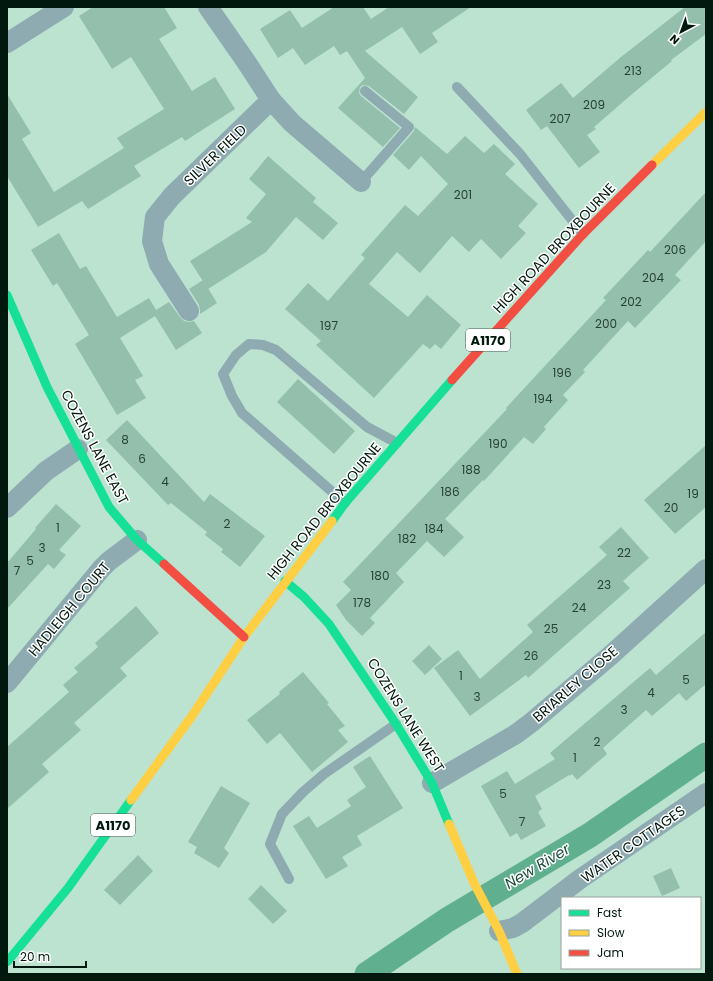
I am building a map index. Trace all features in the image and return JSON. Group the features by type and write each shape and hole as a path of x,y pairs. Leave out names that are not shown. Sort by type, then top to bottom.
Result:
{"main road":[{"name":"HIGH ROAD BROXBOURNE","path":"7,962 54,906 77,875 192,716 244,637 345,503 448,384 583,234 706,112"},
{"name":"COZENS LANE EAST","path":"7,295 47,387 109,507 137,540 244,637"},
{"name":"COZENS LANE WEST","path":"285,581 304,597 329,624 396,724 432,783 474,883 494,923"},
{"path":"494,923 517,974"}],"street":[{"path":"7,43 64,7"},
{"path":"208,7 271,100 292,123 361,182"},
{"name":"SILVER FIELD","path":"189,311 159,264 152,241 155,217 172,196 271,100"},
{"path":"7,508 46,471 78,449"},
{"name":"HADLEIGH COURT","path":"7,683 109,560 137,540"},
{"name":"BRIARLEY CLOSE","path":"432,783 516,734 532,722 706,569"},
{"name":"WATER COTTAGES","path":"494,923 513,928 522,923 580,880 706,793"}],"lane":[{"path":"457,87 520,154 583,234"},
{"path":"361,182 409,128 365,91"},
{"path":"345,503 242,413 232,396 224,374 236,355 249,344 262,345 276,350 367,427 397,443"},
{"path":"289,879 270,844 282,814 303,792 324,774 396,724"}],"building":[{"path":"93,7 164,7 177,28 159,39 192,91 215,77 235,109 185,141 182,137 134,166 141,176 88,209 82,201 38,227 7,176 7,94 31,133 22,139 54,192 124,148 117,138 164,109 131,57 112,69 79,16"},
{"path":"334,7 363,7 371,19 389,7 471,7 432,33 438,42 420,54 402,27 365,51 418,97 404,114 369,86 363,85 360,87 359,93 361,96 400,128 383,147 338,108 365,78 347,51 340,55 334,46 305,65 293,48 278,58 260,29 290,10 302,28"},
{"path":"685,7 706,7 706,34 671,60 672,61 594,127 596,129 587,135 600,152 579,168 547,126 541,130 526,110 561,83 573,98 621,57"},
{"path":"415,127 447,154 465,136 484,153 494,144 515,164 505,174 538,204 518,226 526,233 501,259 481,239 469,252 452,236 420,273 397,252 369,284 408,317 427,295 461,325 441,349 435,344 430,349 423,344 374,398 316,345 321,341 285,309 308,283 328,301 365,258 361,255 405,205 418,216 448,184 421,156 409,170 393,155 414,131"},
{"path":"268,156 316,198 313,202 338,223 323,240 296,217 266,252 208,289 190,261 252,222 246,218 266,194 249,179"},
{"path":"706,192 706,241 675,275 681,280 635,328 628,321 583,370 585,372 563,395 568,400 544,427 546,429 533,444 524,437 484,481 483,480 445,519 464,537 444,557 427,541 396,573 404,582 370,618 375,623 362,636 346,620 336,605 351,590 343,582 507,409 506,408 606,300 603,298 648,250 650,252"},
{"path":"59,233 80,269 86,266 117,317 149,298 156,310 169,302 184,321 194,321 202,333 176,350 155,316 120,338 143,376 135,380 146,398 117,415 75,344 89,335 57,283 53,286 31,250"},
{"path":"203,280 217,303 200,314 199,305 189,289"},
{"path":"298,379 355,431 334,454 277,402"},
{"path":"127,420 204,502 210,494 265,536 240,567 221,552 223,549 205,535 207,532 171,503 168,505 106,440"},
{"path":"706,445 706,507 675,534 644,500"},
{"path":"56,504 81,526 59,550 66,555 54,569 48,564 7,609 7,563"},
{"path":"621,527 649,558 623,581 630,588 528,678 526,675 470,716 434,668 458,650 480,679 533,632 527,625 607,555 599,547"},
{"path":"136,606 159,633 120,668 127,676 74,723 81,730 42,764 49,772 7,809 7,747 69,692 63,685 78,672 74,668 98,647 95,643"},
{"path":"706,632 706,684 686,701 679,693 652,716 646,710 603,748 607,754 577,780 572,774 570,776 569,775 535,796 542,809 538,812 546,826 521,840 517,833 510,837 481,786 507,771 515,784 555,759 550,753 650,668 656,675"},
{"path":"429,645 442,659 425,675 412,661"},
{"path":"303,672 329,703 327,704 345,726 338,730 348,742 312,772 280,733 267,744 247,720 280,694 279,692"},
{"path":"370,756 403,808 357,836 362,845 342,857 348,866 326,879 293,826 309,816 317,828 351,806 347,800 366,787 353,767"},
{"path":"221,786 250,803 224,848 229,853 219,868 194,853 197,847 188,842"},
{"path":"138,855 153,871 120,905 104,890"},
{"path":"671,868 680,888 662,896 653,876"},
{"path":"261,885 287,911 273,924 248,899"}],"waterway":[{"name":"New River","path":"367,974 447,920 590,835 706,755"}],"traffic: fast":[{"path":"7,295 47,387 109,507 137,540 164,564"},
{"path":"332,521 345,503 452,380"},
{"path":"285,581 304,597 329,624 396,724 432,783 449,824"},
{"path":"7,962 68,888 131,800"}],"traffic: slow":[{"path":"652,165 706,112"},
{"path":"131,800 192,716 244,637 332,521"},
{"path":"449,824 474,883 499,931 517,974"}],"traffic: jam":[{"path":"452,380 583,234 652,165"},
{"path":"164,564 244,637"}]}
